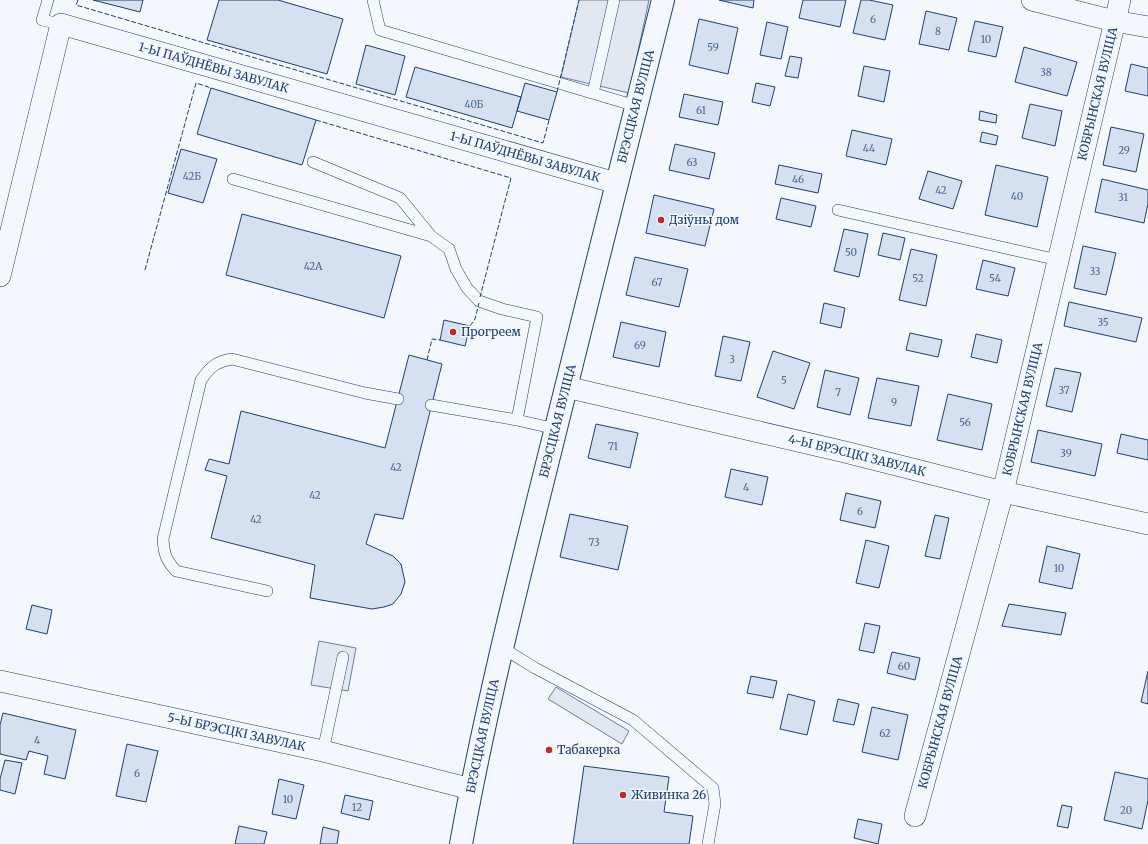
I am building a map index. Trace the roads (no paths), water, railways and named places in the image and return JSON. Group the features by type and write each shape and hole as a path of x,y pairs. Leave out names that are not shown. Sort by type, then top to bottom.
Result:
{"street":[{"name":"БРЭСЦКАЯ ВУЛІЦА","path":"461,844 501,647 663,0"},
{"path":"1032,0 1114,21 1148,27"},
{"name":"КОБРЫНСКАЯ ВУЛІЦА","path":"915,816 1003,492 1120,0"},
{"name":"1-Ы ПАЎДНЁВЫ ЗАВУЛАК","path":"61,24 616,183"},
{"path":"0,276 61,24"},
{"name":"4-Ы БРЭСЦКІ ЗАВУЛАК","path":"566,387 845,452 1003,492 1148,524"},
{"name":"5-Ы БРЭСЦКІ ЗАВУЛАК","path":"0,681 323,751 471,789"}],"lane":[{"path":"48,0 42,20 61,24"},
{"path":"373,0 380,30 636,106"},
{"path":"593,93 614,0"},
{"path":"313,162 400,198 432,236 449,249 456,269 467,288 480,301 502,309 537,317 517,420"},
{"path":"234,178 432,236"},
{"path":"838,210 1058,260"},
{"path":"268,591 176,571 169,564 164,552 163,539 201,380 209,369 220,361 232,359 365,393 398,399"},
{"path":"431,405 517,420 556,429"},
{"path":"501,647 535,668 633,720 713,788 715,804 708,844"},
{"path":"323,751 343,657"}],"place":[{"name":"Дзіўны дом","path":"661,220"},
{"name":"Прогреем","path":"453,332"},
{"name":"Табакерка","path":"549,750"},
{"name":"Живинка 26","path":"623,795"}]}
